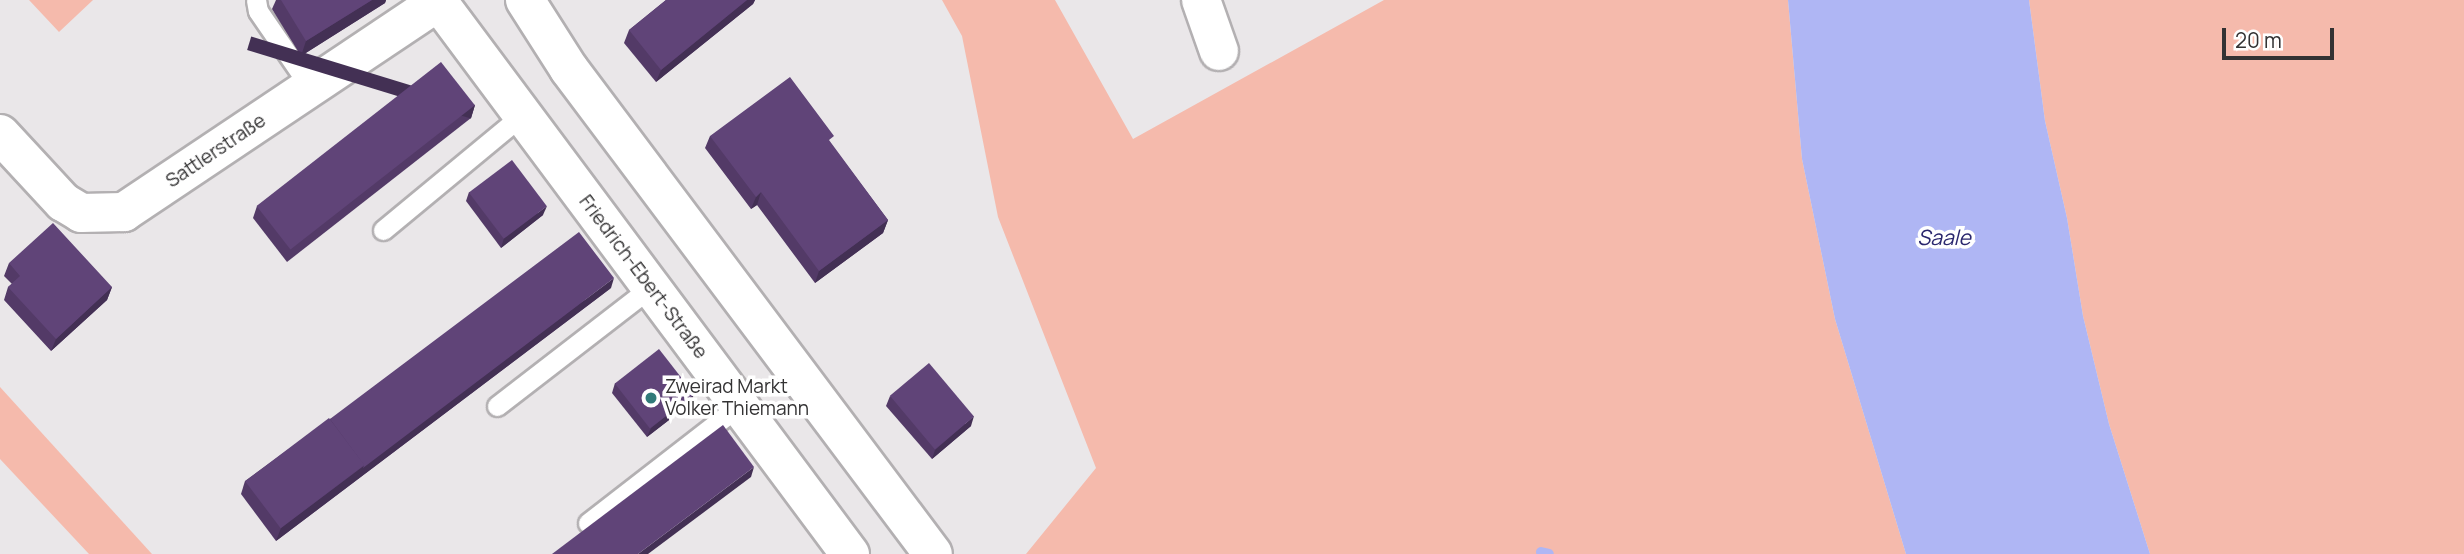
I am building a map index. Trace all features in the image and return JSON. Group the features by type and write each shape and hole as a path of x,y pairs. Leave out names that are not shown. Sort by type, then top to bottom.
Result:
{"street":[{"path":"525,0 569,69 933,554"},
{"path":"1201,0 1219,51"},
{"name":"Sattlerstraße","path":"0,134 72,208 81,213 124,212 439,1"},
{"name":"Friedrich-Ebert-Straße","path":"439,1 850,554"}],"lane":[{"path":"257,0 258,11 311,88"},
{"path":"383,230 522,114"},
{"path":"497,406 650,287"},
{"path":"588,523 739,405"}],"shaded area":[{"path":"29,0 93,0 59,32"},
{"path":"942,0 1055,0 1133,139 1384,0 1788,0 1802,159 1835,319 1906,554 1026,554 1096,468 998,217 962,36"},
{"path":"2029,0 2464,0 2464,554 2150,554 2109,424 2083,316 2067,218 2045,121"},
{"path":"0,387 152,554 89,554 0,459"}],"water":[{"name":"Saale","path":"1788,0 2029,0 2045,121 2067,218 2083,316 2109,424 2150,554 1906,554 1835,319 1802,159"}],"building":[{"path":"281,0 372,0 306,41"},
{"path":"666,0 747,0 661,70 629,30"},
{"path":"441,62 475,105 290,249 257,206"},
{"path":"790,77 834,136 829,140 888,220 819,271 761,192 756,197 710,136"},
{"path":"512,160 547,206 504,239 469,192"},
{"path":"53,223 112,287 56,339 8,287 20,276 9,263"},
{"path":"579,232 614,278 363,468 364,465 330,419"},
{"name":"Zweirad Markt Volker Thiemann","path":"659,349 694,394 650,428 615,383"},
{"path":"929,363 974,417 935,449 890,396"},
{"path":"329,418 365,465 281,528 245,481"},
{"path":"723,425 754,467 638,554 552,554"}],"waterway":[{"path":"1541,552 1549,554"}],"place":[{"name":"Zweirad Markt Volker Thiemann","path":"651,398"}]}
